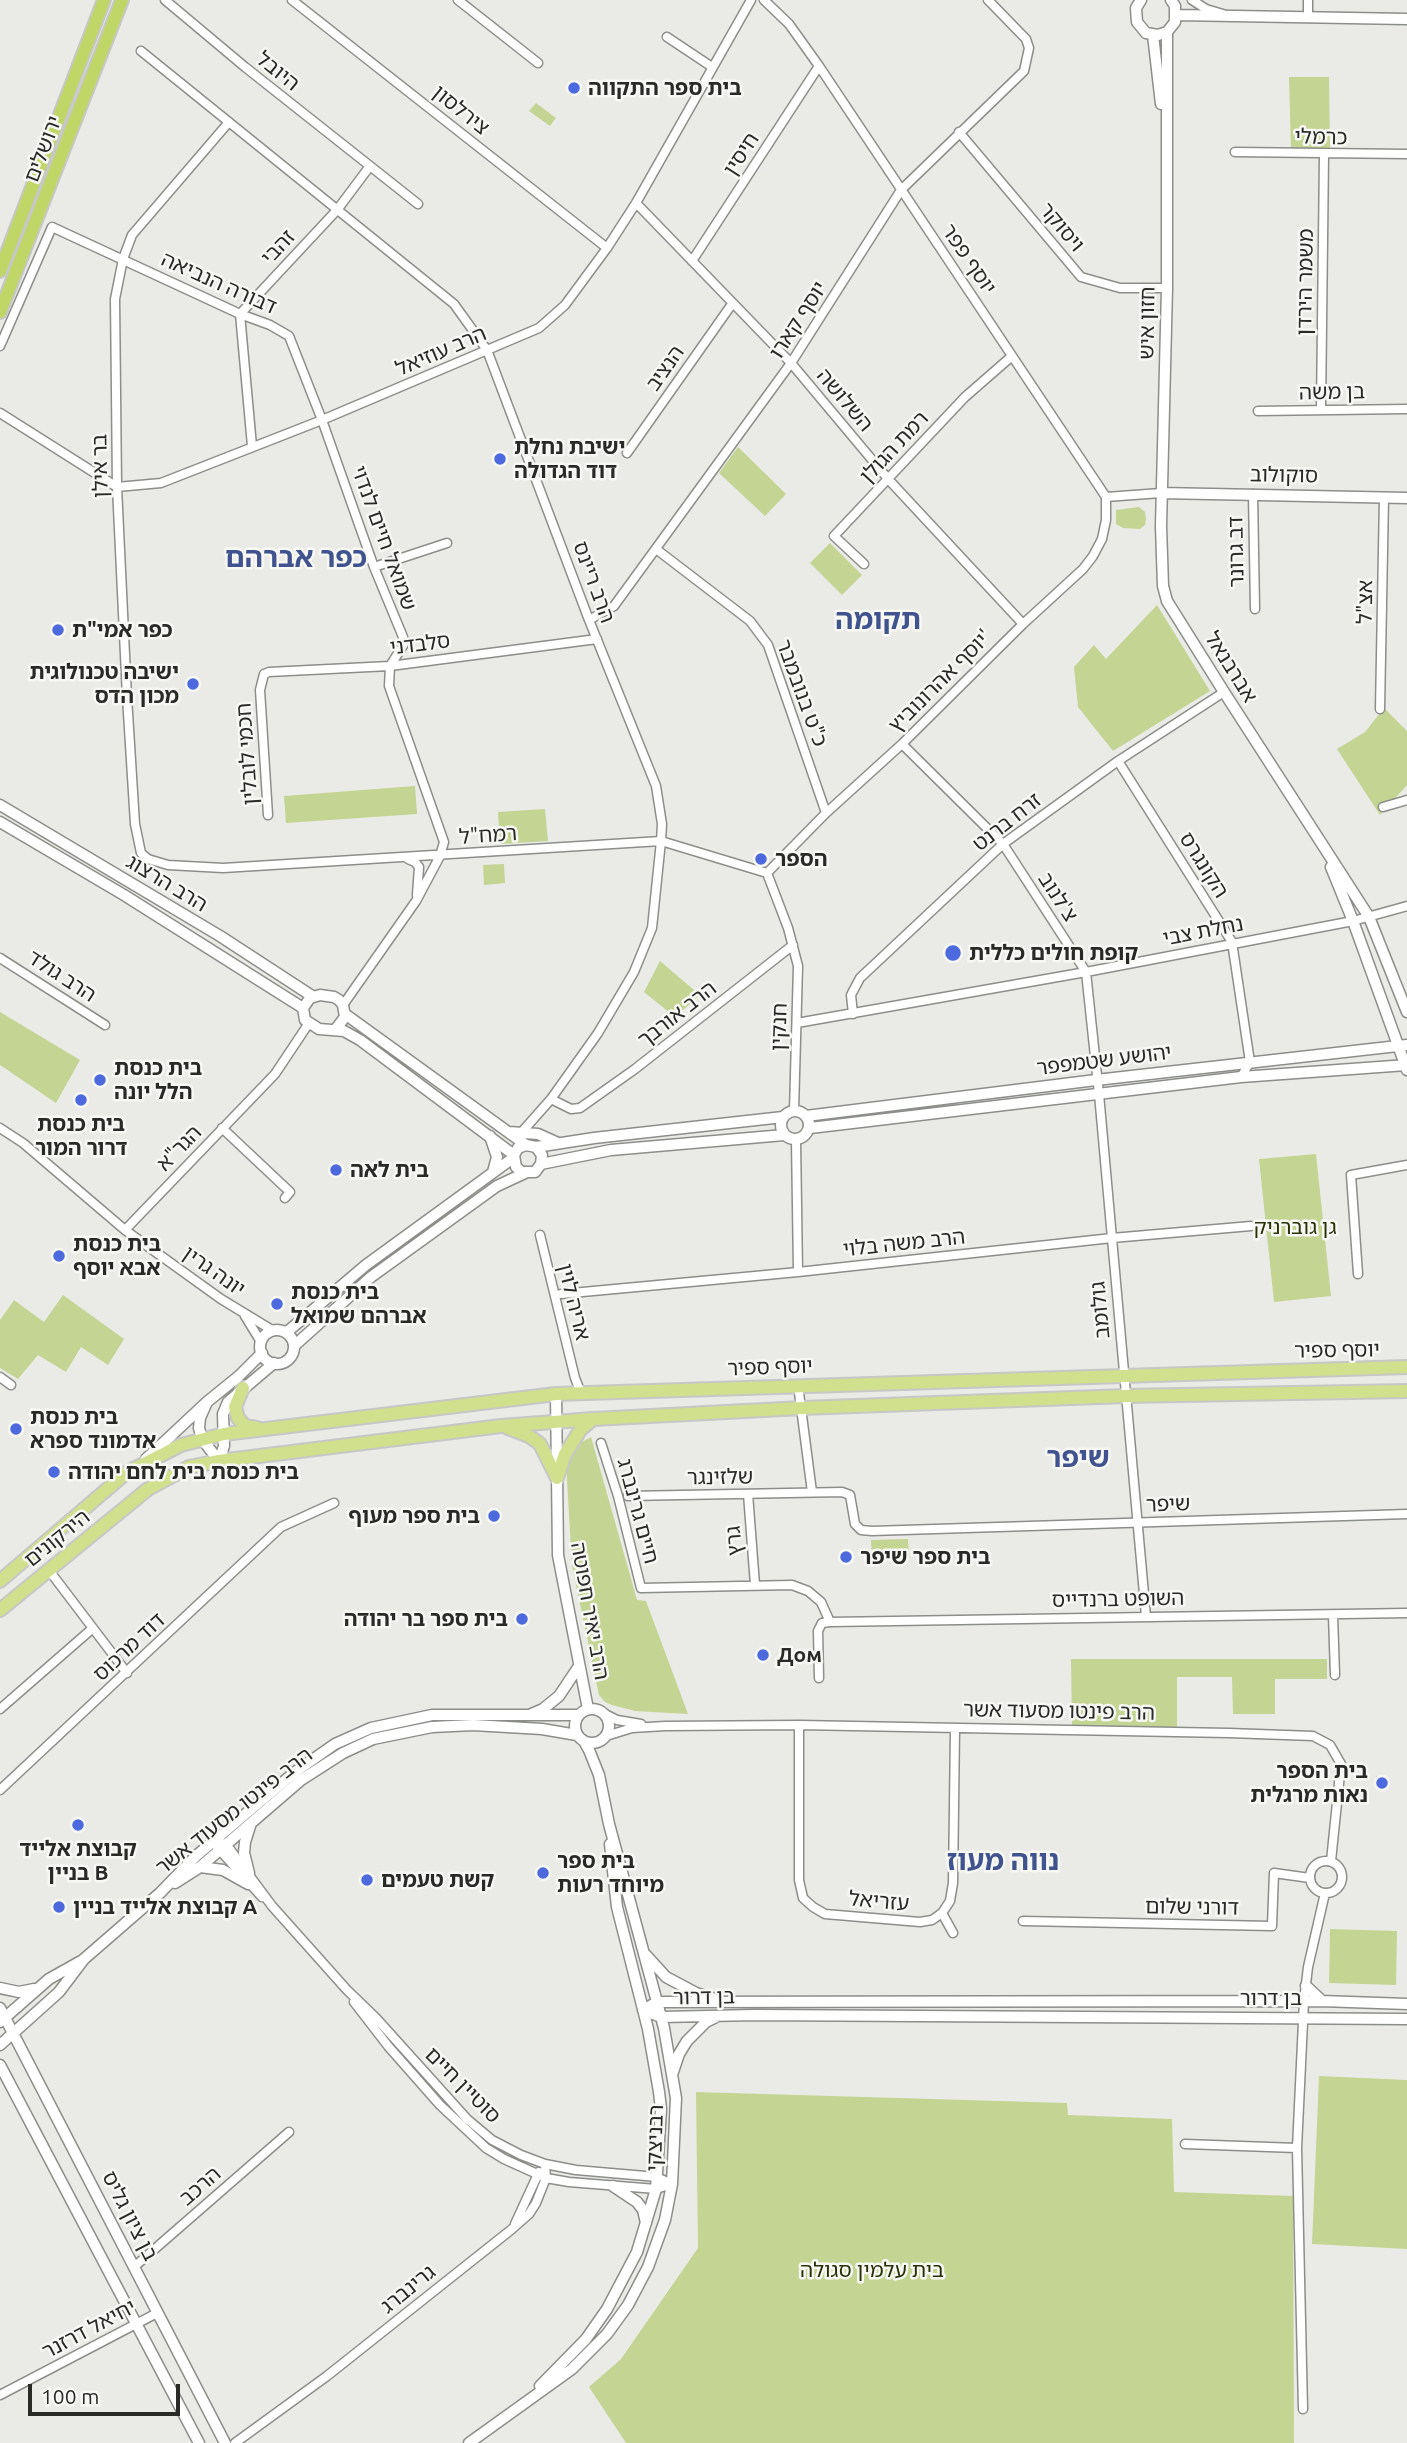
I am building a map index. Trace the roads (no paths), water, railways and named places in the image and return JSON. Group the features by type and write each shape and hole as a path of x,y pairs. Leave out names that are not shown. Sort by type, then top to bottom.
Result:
{"highway":[{"name":"ירושלים","path":"0,271 104,0"},
{"name":"ירושלים","path":"0,312 122,0"},
{"path":"0,258 36,178"}],"main road":[{"name":"יוסף ספיר","path":"142,1463 181,1445 224,1434 555,1394 1407,1367"},
{"path":"243,1388 235,1407 237,1418 245,1426 264,1429"},
{"name":"יוסף ספיר","path":"219,1461 501,1426 593,1419 1126,1396 1407,1391"},
{"path":"557,1478 565,1454 581,1429 593,1419"},
{"path":"501,1426 529,1436 540,1444 557,1478"},
{"name":"הירקונים","path":"0,1610 161,1480 189,1467 219,1461"},
{"name":"הירקונים","path":"0,1581 142,1463"}],"street":[{"name":"היובל","path":"165,0 418,204"},
{"name":"צירלסון","path":"292,0 607,248"},
{"path":"458,0 538,63"},
{"name":"הרב עוזיאל","path":"117,487 161,482 322,420 540,328 565,305 636,203 751,0"},
{"name":"יוסף פפר","path":"764,0 789,24 819,66 1106,497"},
{"name":"יוסף קארו","path":"589,620 614,606 791,363 901,190 1024,71 1028,60 1026,39 988,0"},
{"path":"1140,0 1135,15 1137,22 1141,28 1153,35 1172,28 1177,15 1171,0"},
{"path":"1192,0 1206,9 1233,17"},
{"path":"1308,0 1308,16"},
{"path":"1177,15 1407,19"},
{"name":"חזון איש","path":"1161,493 1167,288 1167,32"},
{"name":"חזון איש","path":"1153,35 1167,152"},
{"path":"667,37 712,66"},
{"name":"הרב ריינס","path":"141,51 454,304 488,350 589,620 656,786 662,824 652,928 634,972 598,1032 551,1098 521,1133"},
{"name":"חיסין","path":"692,261 819,66"},
{"name":"בר אילן","path":"138,846 127,697 117,487 115,299 123,259 132,235 229,122"},
{"name":"ויסוקר","path":"959,132 1081,277 1120,288 1167,288"},
{"name":"כרמלי","path":"1235,152 1407,155"},
{"name":"משמר הירדן","path":"1321,409 1324,155"},
{"name":"זהבי","path":"240,314 337,210 370,166"},
{"name":"השלושה","path":"636,203 791,363 889,480 1023,624"},
{"name":"דבורה הנביאה","path":"0,346 52,227 289,336 322,420"},
{"name":"הנציב","path":"627,453 732,304"},
{"path":"240,314 252,446"},
{"name":"רמת הגולן","path":"864,564 834,536 965,397 1012,356"},
{"name":"בן משה","path":"1258,411 1407,409"},
{"path":"0,413 117,487"},
{"name":"שמואל חיים לנדוי","path":"322,420 374,567 403,637 404,644 390,666 389,686 442,835 443,848 440,856"},
{"path":"1106,497 1161,493"},
{"name":"סוקולוב","path":"1161,493 1407,498"},
{"name":"אברבנאל","path":"1161,493 1161,566 1165,594 1224,692 1369,917 1407,1012"},
{"name":"דב גרונר","path":"1253,494 1255,609"},
{"name":"יוסף אהרונוביץ'","path":"767,873 826,813 902,744 1023,624 1083,569 1102,539 1106,497"},
{"name":"אצ\"ל","path":"1380,709 1384,497"},
{"path":"374,567 446,543"},
{"name":"כ\"ט בנובמבר","path":"656,549 750,621 768,645 826,813"},
{"name":"סלבדני","path":"260,690 262,678 269,672 390,666 597,639"},
{"name":"חכמי לובלין","path":"260,690 268,815"},
{"name":"זרח ברנט","path":"853,1014 851,995 860,978 1003,844 1118,761 1224,692"},
{"name":"צ'לנוב","path":"902,744 1003,844 1086,972 1099,1094"},
{"name":"הקונגרס","path":"1118,761 1232,942 1250,1062"},
{"path":"1383,807 1407,800"},
{"name":"הרב הרצוג","path":"0,805 219,936 312,996 334,997 344,1009 507,1132 531,1146"},
{"name":"הרב הרצוג","path":"0,822 124,895 303,1008"},
{"name":"רמח\"ל","path":"138,846 148,859 168,865 223,868 405,859 661,841 767,873"},
{"name":"אברבנאל","path":"1321,844 1403,1046 1406,1067"},
{"path":"335,1030 343,1022 344,1009 416,901 440,856"},
{"path":"405,859 415,862 419,867 420,880 416,901"},
{"path":"767,873 793,945"},
{"name":"נחלת צבי","path":"797,1023 1353,921 1407,906"},
{"name":"הרב אורבך","path":"551,1098 571,1109 580,1108 635,1069 793,945"},
{"name":"חנקין","path":"793,945 798,966 793,1111"},
{"name":"הרב גולד","path":"0,958 104,1025"},
{"path":"312,996 303,1008 305,1020 324,1031 344,1031 360,1040 490,1136 514,1157 516,1167 525,1173"},
{"name":"הגר\"א","path":"125,1230 275,1074 309,1023"},
{"name":"יהושע שטמפפר","path":"806,1116 1403,1046"},
{"path":"1241,1077 1250,1062"},
{"name":"יהושע שטמפפר","path":"810,1128 1241,1077 1406,1067"},
{"name":"גולומב","path":"1099,1094 1146,1616"},
{"path":"287,1332 366,1265 514,1157 518,1148 783,1117 793,1111 806,1116 810,1128 805,1136 796,1140 784,1135 611,1150 541,1164"},
{"path":"783,1117 781,1125 784,1135"},
{"name":"יונה גרין","path":"0,1128 23,1143 125,1230 243,1314 272,1330"},
{"path":"222,1128 290,1192 285,1198"},
{"path":"507,1132 538,1134 558,1143"},
{"path":"490,1136 496,1157 492,1174"},
{"path":"796,1140 798,1272"},
{"path":"294,1346 287,1332 272,1330 267,1333 261,1348 264,1358 274,1363 279,1364 289,1359 294,1346 371,1277 497,1186 525,1173 535,1172 541,1164 542,1155 531,1146"},
{"path":"1358,1274 1351,1175 1407,1165"},
{"name":"הרב משה בלוי","path":"561,1293 1251,1226"},
{"name":"אריה לוין","path":"540,1235 581,1393"},
{"name":"יונה גרין","path":"243,1314 261,1348"},
{"name":"הירקונים","path":"142,1463 206,1402 239,1376 261,1348"},
{"path":"219,1461 224,1446 223,1414 228,1402 274,1363"},
{"path":"0,1377 10,1385"},
{"path":"555,1394 568,1388 575,1378"},
{"path":"798,1385 812,1492"},
{"name":"הרב יאיר חפוטה","path":"555,1394 558,1555 589,1709"},
{"path":"206,1402 200,1418 202,1439 219,1461"},
{"name":"חיים גרינברג","path":"601,1443 618,1496 641,1588 755,1585"},
{"name":"שלזינגר","path":"628,1496 842,1492 850,1495 855,1524 862,1530 930,1529"},
{"name":"גרץ","path":"748,1494 755,1585"},
{"name":"דוד מרכוס","path":"0,1790 281,1527 334,1503"},
{"name":"שיפר","path":"930,1529 1407,1514"},
{"path":"48,1569 127,1674"},
{"path":"755,1585 792,1585 808,1591 821,1602 830,1622 822,1623 818,1630 819,1678"},
{"name":"השופט ברנדייס","path":"830,1622 1407,1612"},
{"path":"1333,1615 1335,1675"},
{"path":"0,1709 93,1629"},
{"path":"525,1716 543,1709 559,1696 579,1666"},
{"path":"525,1716 578,1715 589,1709 600,1711 605,1714 609,1725 604,1738 593,1743 580,1738 575,1726 578,1715"},
{"name":"הרב פינטו מסעוד אשר","path":"2,2016 41,1986 84,1959 160,1893 215,1840 316,1756 371,1728 403,1720 457,1714 525,1716"},
{"name":"הרב פינטו מסעוד אשר","path":"605,1714 617,1720 665,1726"},
{"name":"הרב פינטו מסעוד אשר","path":"160,1893 200,1867 317,1769 343,1753 373,1740 432,1727 457,1726 542,1729 580,1738"},
{"name":"הרב פינטו מסעוד אשר","path":"604,1738 632,1728 665,1726 1313,1736 1330,1745 1341,1764 1331,1861"},
{"name":"עזריאל","path":"799,1726 799,1880 803,1898 813,1908 825,1914 920,1922 932,1920 942,1913"},
{"path":"953,1933 942,1913 950,1901 953,1884 955,1729"},
{"name":"רבניצקי","path":"469,2443 572,2368 596,2346 623,2312 639,2286 655,2248 672,2184 676,2110 661,2017 609,1824 599,1775 589,1750 580,1738"},
{"name":"רבניצקי","path":"599,1775 604,1738"},
{"path":"248,1878 244,1842 252,1822"},
{"name":"רבניצקי","path":"520,2406 597,2325 629,2269 646,2229 656,2189 662,2109 643,2010 617,1908 609,1824"},
{"path":"215,1840 347,1990"},
{"path":"1321,1861 1331,1861 1342,1872 1342,1882 1335,1890 1325,1893 1313,1886 1310,1878 1312,1867 1321,1861"},
{"path":"200,1867 223,1870 248,1878"},
{"name":"דורני שלום","path":"1023,1921 1272,1926 1274,1873 1310,1878"},
{"path":"1303,2409 1297,2148 1308,1967 1325,1893"},
{"path":"644,1953 666,1977 696,1993 722,2002"},
{"name":"הרב פינטו מסעוד אשר","path":"0,2045 59,1992 84,1959"},
{"path":"0,1988 19,1992 41,1986"},
{"path":"1306,1986 1321,2001"},
{"name":"סוטיין חיים","path":"347,1990 376,2018 467,2119 492,2140 545,2164 587,2172 657,2177 672,2184"},
{"name":"סוטיין חיים","path":"347,1990 388,2046 461,2126 486,2147 536,2175 547,2178 656,2189 672,2184"},
{"name":"בן דרור","path":"643,2010 657,2002 1321,2001 1407,2004"},
{"name":"בן דרור","path":"643,2010 661,2017 1407,2019"},
{"name":"בן ציון גליס","path":"2,2016 14,2034 225,2443"},
{"path":"672,2076 679,2054 687,2041 706,2022 718,2016"},
{"path":"1,2068 199,2443"},
{"name":"הרכב","path":"134,2267 289,2132"},
{"path":"1185,2144 1297,2148"},
{"path":"545,2164 547,2178"},
{"name":"גרינברג","path":"512,2229 536,2175 545,2164"},
{"name":"גרינברג","path":"236,2443 327,2376 512,2229 536,2203 547,2178"},
{"path":"613,2186 637,2202 646,2220 646,2229"},
{"name":"יחיאל דרזנר","path":"0,2395 157,2313"}],"place":[{"name":"בית ספר התקווה","path":"574,88"},
{"name":"ישיבת נחלת דוד הגדולה","path":"500,459"},
{"name":"כפר אמי\"ת","path":"58,630"},
{"name":"ישיבה טכנולוגית מכון הדס","path":"193,684"},
{"name":"הספר","path":"761,859"},
{"name":"קופת חולים כללית","path":"953,953"},
{"name":"בית כנסת הלל יונה","path":"100,1080"},
{"name":"בית כנסת דרור המור","path":"81,1100"},
{"name":"בית לאה","path":"336,1170"},
{"name":"בית כנסת אבא יוסף","path":"59,1256"},
{"name":"בית כנסת אברהם שמואל","path":"277,1304"},
{"name":"בית כנסת אדמונד ספרא","path":"16,1429"},
{"name":"בית כנסת בית לחם יהודה","path":"54,1472"},
{"name":"בית ספר מעוף","path":"494,1516"},
{"name":"בית ספר שיפר","path":"846,1557"},
{"name":"בית ספר בר יהודה","path":"522,1619"},
{"name":"Дом","path":"763,1655"},
{"name":"בית הספר נאות מרגלית","path":"1382,1783"},
{"name":"קבוצת אלייד בניין B","path":"78,1825"},
{"name":"בית ספר מיוחד רעות","path":"543,1873"},
{"name":"קשת טעמים","path":"367,1880"},
{"name":"קבוצת אלייד בניין A","path":"59,1907"}],"district":[{"name":"כפר אברהם","path":"296,558"},
{"name":"תקומה","path":"878,620"},
{"name":"שיפר","path":"1078,1458"},
{"name":"נווה מעוז","path":"1003,1861"}],"park label":[{"name":"גן גוברניק","path":"1295,1227"},
{"name":"בית עלמין סגולה","path":"872,2270"}]}
